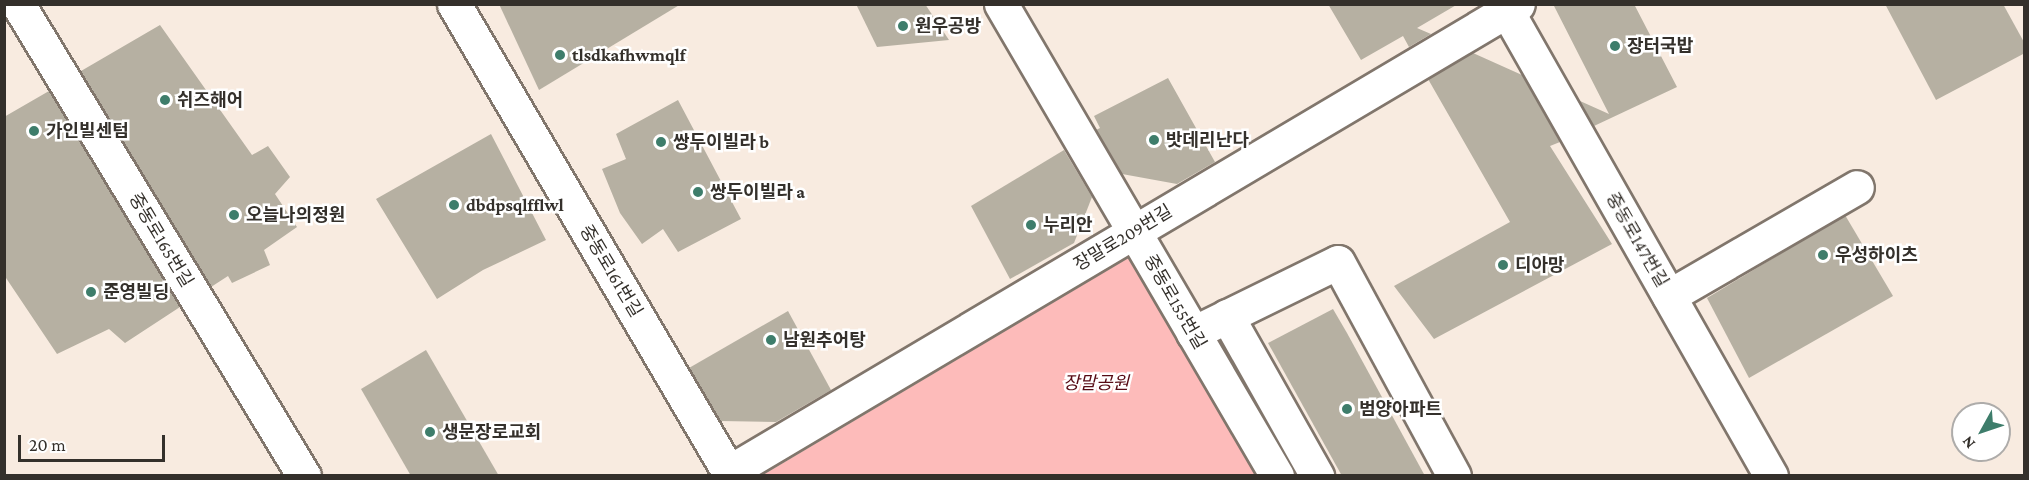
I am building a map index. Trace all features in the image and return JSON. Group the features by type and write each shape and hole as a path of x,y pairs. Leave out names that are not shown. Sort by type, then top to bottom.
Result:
{"street":[{"name":"중동로165번길","path":"18,4 304,476"},
{"name":"중동로161번길","path":"454,4 728,474"},
{"name":"중동로155번길","path":"1001,4 1277,476"},
{"name":"장말로209번길","path":"728,474 1510,7"},
{"name":"중동로147번길","path":"1510,7 1771,476"},
{"path":"1669,296 1857,187"},
{"path":"1193,333 1338,262 1454,476"},
{"path":"1227,316 1317,476"}],"green space":[{"name":"장말공원","path":"1128,258 1259,475 761,476"}],"building":[{"name":"tlsdkafhwmqlf","path":"499,4 681,4 539,90"},
{"name":"원우공방","path":"856,4 925,4 949,40 877,47"},
{"path":"1328,4 1458,4 1417,28 1431,34 1409,47 1403,36 1361,60"},
{"name":"장터국밥","path":"1553,4 1634,4 1677,87 1594,126 1580,101 1609,114"},
{"path":"1885,4 2003,4 2025,44 2025,53 1936,100"},
{"path":"160,25 252,155 268,146 290,177 275,194 297,227 264,250 270,265 232,283 228,276 211,287 81,71"},
{"path":"1473,53 1522,75 1560,142 1550,146 1612,244 1434,339 1394,286 1510,222 1428,79"},
{"name":"밧데리난다","path":"1168,78 1215,162 1177,184 1122,174 1096,130 1100,128 1094,116"},
{"path":"49,91 180,307 125,343 109,329 57,354 4,275 4,117"},
{"path":"678,100 741,219 678,252 663,229 642,244 620,213 602,169 626,159 616,134"},
{"name":"dbdpsqlfflwl","path":"491,134 546,240 483,270 437,299 376,199"},
{"name":"누리안","path":"1064,150 1092,197 1074,243 1010,279 971,206"},
{"name":"우성하이츠","path":"1845,215 1893,296 1749,378 1707,298"},
{"name":"범양아파트","path":"1333,309 1425,476 1342,476 1268,343"},
{"name":"남원추어탕","path":"788,311 831,390 776,422 720,421 689,368"},
{"name":"생문장로교회","path":"426,350 499,476 411,476 361,389"}],"place":[{"name":"원우공방","path":"903,26"},
{"name":"장터국밥","path":"1615,46"},
{"name":"tlsdkafhwmqlf","path":"560,55"},
{"name":"쉬즈해어","path":"165,100"},
{"name":"가인빌센텀","path":"34,131"},
{"name":"밧데리난다","path":"1154,140"},
{"name":"쌍두이빌라 b","path":"661,142"},
{"name":"쌍두이빌라 a","path":"698,192"},
{"name":"dbdpsqlfflwl","path":"454,205"},
{"name":"오늘나의정원","path":"234,215"},
{"name":"누리안","path":"1031,225"},
{"name":"우성하이츠","path":"1823,255"},
{"name":"디아망","path":"1503,265"},
{"name":"준영빌딩","path":"91,292"},
{"name":"남원추어탕","path":"771,340"},
{"name":"범양아파트","path":"1347,409"},
{"name":"생문장로교회","path":"430,432"}]}
